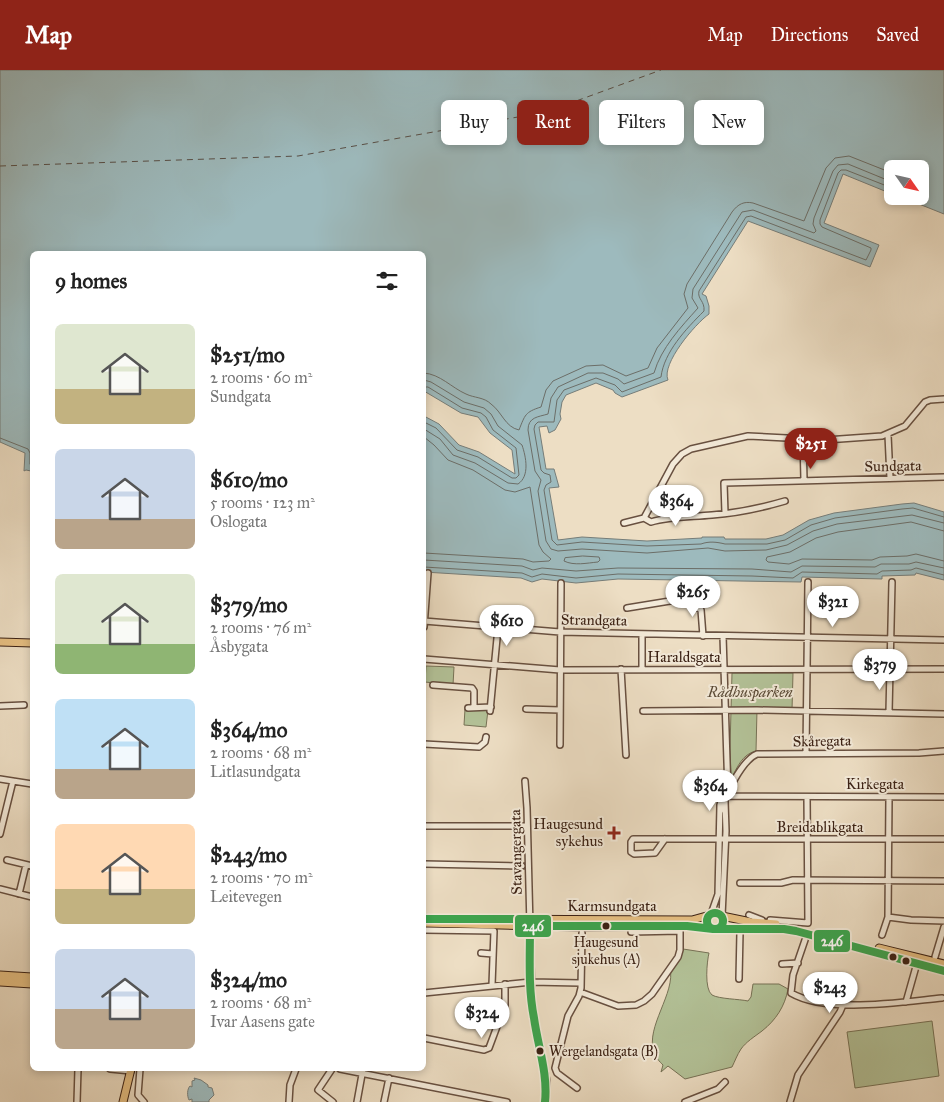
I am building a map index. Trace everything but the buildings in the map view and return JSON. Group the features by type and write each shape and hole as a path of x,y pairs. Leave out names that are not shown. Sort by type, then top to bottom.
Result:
{"main road":[{"path":"0,642 30,644"},
{"path":"716,913 722,916 724,922 715,929 707,923 711,914 716,913"},
{"name":"Karmsundgata","path":"426,923 692,920 711,914"},
{"name":"Karmsundgata","path":"722,916 775,929 807,933 944,970"},
{"name":"Karmsundgata","path":"426,919 687,926 715,929 808,929 944,964"},
{"path":"0,975 30,978"},
{"path":"0,982 30,984"},
{"path":"123,1102 131,1071"}],"street":[{"path":"644,518 673,464 682,454 691,449 748,436 803,439 866,438 888,435 905,426 925,402 944,399"},
{"path":"888,435 890,478"},
{"path":"803,439 804,480"},
{"name":"Sundgata","path":"725,513 724,483 944,477"},
{"path":"624,523 644,518 651,522 664,518 725,513 758,508 784,501"},
{"path":"426,596 428,573"},
{"path":"806,753 808,582"},
{"path":"889,712 892,582"},
{"path":"560,745 561,583"},
{"path":"626,608 676,600 684,601 701,610 703,615 703,636"},
{"name":"Strandgata","path":"426,620 560,632 944,640"},
{"path":"433,685 472,688 474,691 471,707 491,709 498,628"},
{"path":"642,634 642,670"},
{"path":"711,914 718,894 727,797 722,636"},
{"name":"Haraldsgata","path":"426,660 560,670 944,669"},
{"path":"621,669 626,755"},
{"path":"0,706 24,704"},
{"path":"526,710 560,710"},
{"path":"643,711 757,710 944,714"},
{"path":"426,744 479,746 485,742 486,737"},
{"name":"Skåregata","path":"727,797 747,761 752,756 806,753 944,752"},
{"path":"0,779 30,784"},
{"name":"Stavangergata","path":"525,780 531,982 534,1020 547,1081 545,1102"},
{"path":"0,834 13,781"},
{"path":"722,916 720,812 721,799 726,783"},
{"path":"720,812 727,797"},
{"name":"Kirkegata","path":"727,797 944,797"},
{"path":"749,915 761,920 808,923 807,797"},
{"path":"882,935 888,917 889,797"},
{"path":"426,826 527,826"},
{"name":"Breidablikgata","path":"665,839 655,853 634,854 631,852 631,842 633,839 665,839 944,839"},
{"path":"7,860 29,865 19,894"},
{"path":"426,864 522,866"},
{"path":"740,883 781,883 789,880 944,881"},
{"path":"0,889 30,897"},
{"path":"888,917 944,921"},
{"path":"935,957 944,926"},
{"path":"426,930 494,931 492,985"},
{"path":"580,992 622,1006 637,1004 652,994 678,957 680,932 631,932"},
{"path":"738,978 740,932"},
{"path":"577,1088 557,1073 555,1068 568,1016 580,992 582,933"},
{"path":"805,940 791,984 791,993 811,1001 843,1005 942,998"},
{"path":"481,953 493,954"},
{"path":"782,964 798,963"},
{"path":"906,1002 917,963"},
{"path":"426,993 531,982 580,982"},
{"path":"426,1038 484,1050 490,1048 505,1005 505,984"},
{"path":"790,1102 798,1075 843,1005"},
{"path":"77,1102 78,1071"},
{"path":"140,1071 138,1095 144,1102"},
{"path":"289,1102 290,1085 295,1071"},
{"path":"331,1071 318,1090 333,1102"},
{"path":"358,1102 363,1071 482,1100 507,1102"},
{"path":"384,1102 389,1078"},
{"path":"685,1102 718,1089 724,1082"}],"green space":[{"path":"426,666 454,667 453,685 426,682"},
{"name":"Rådhusparken","path":"732,673 793,673 792,710 757,710 756,751 744,758 731,779 730,748"},
{"path":"465,709 488,710 486,727 464,725"},
{"path":"683,949 709,953 707,981 709,992 712,995 748,1001 751,997 753,984 779,984 788,989 785,1001 776,1017 767,1027 743,1046 732,1067 685,1079 668,1066 661,1072 663,1065 655,1056 652,1042 657,1021 669,988 670,968"},
{"path":"932,1021 939,1076 855,1088 847,1032"}],"water":[{"path":"0,70 944,70 944,214 922,205 929,205 929,160 884,160 884,191 843,174 824,223 879,245 870,267 748,221 702,294 706,296 709,314 688,335 674,355 669,364 668,380 622,397 613,390 596,383 566,395 562,402 561,419 555,430 549,433 547,426 539,427 546,469 554,469 559,487 549,488 558,540 582,537 647,541 702,537 766,539 783,535 809,520 834,513 914,503 944,512 944,580 916,573 915,575 882,576 882,579 802,577 801,582 618,579 576,583 542,579 532,582 521,578 426,572 426,417 439,424 459,445 479,452 515,474 512,450 490,433 478,417 461,413 426,392 426,251 30,251 30,471 24,471 25,453 0,442"},
{"path":"194,1078 201,1080 208,1087 212,1088 214,1095 209,1102 192,1102 192,1099 189,1100 188,1091 190,1086 192,1087"}],"ferry route":[{"path":"0,166 298,156 546,112 661,70"}],"transit line":[{"name":"246","path":"712,913 718,913 723,918 723,921 721,927 712,929 707,924 707,918 712,913"},
{"name":"246","path":"426,919 545,919"},
{"name":"246","path":"545,1102 544,1070 532,1007 530,926 687,926 713,929"},
{"name":"246","path":"718,929 784,929 796,931 944,971"}],"place":[{"name":"Haugesund sykehus","path":"614,833"},
{"name":"Haugesund sjukehus (A)","path":"606,926"},
{"name":"Wergelandsgata (B)","path":"540,1051"}]}
